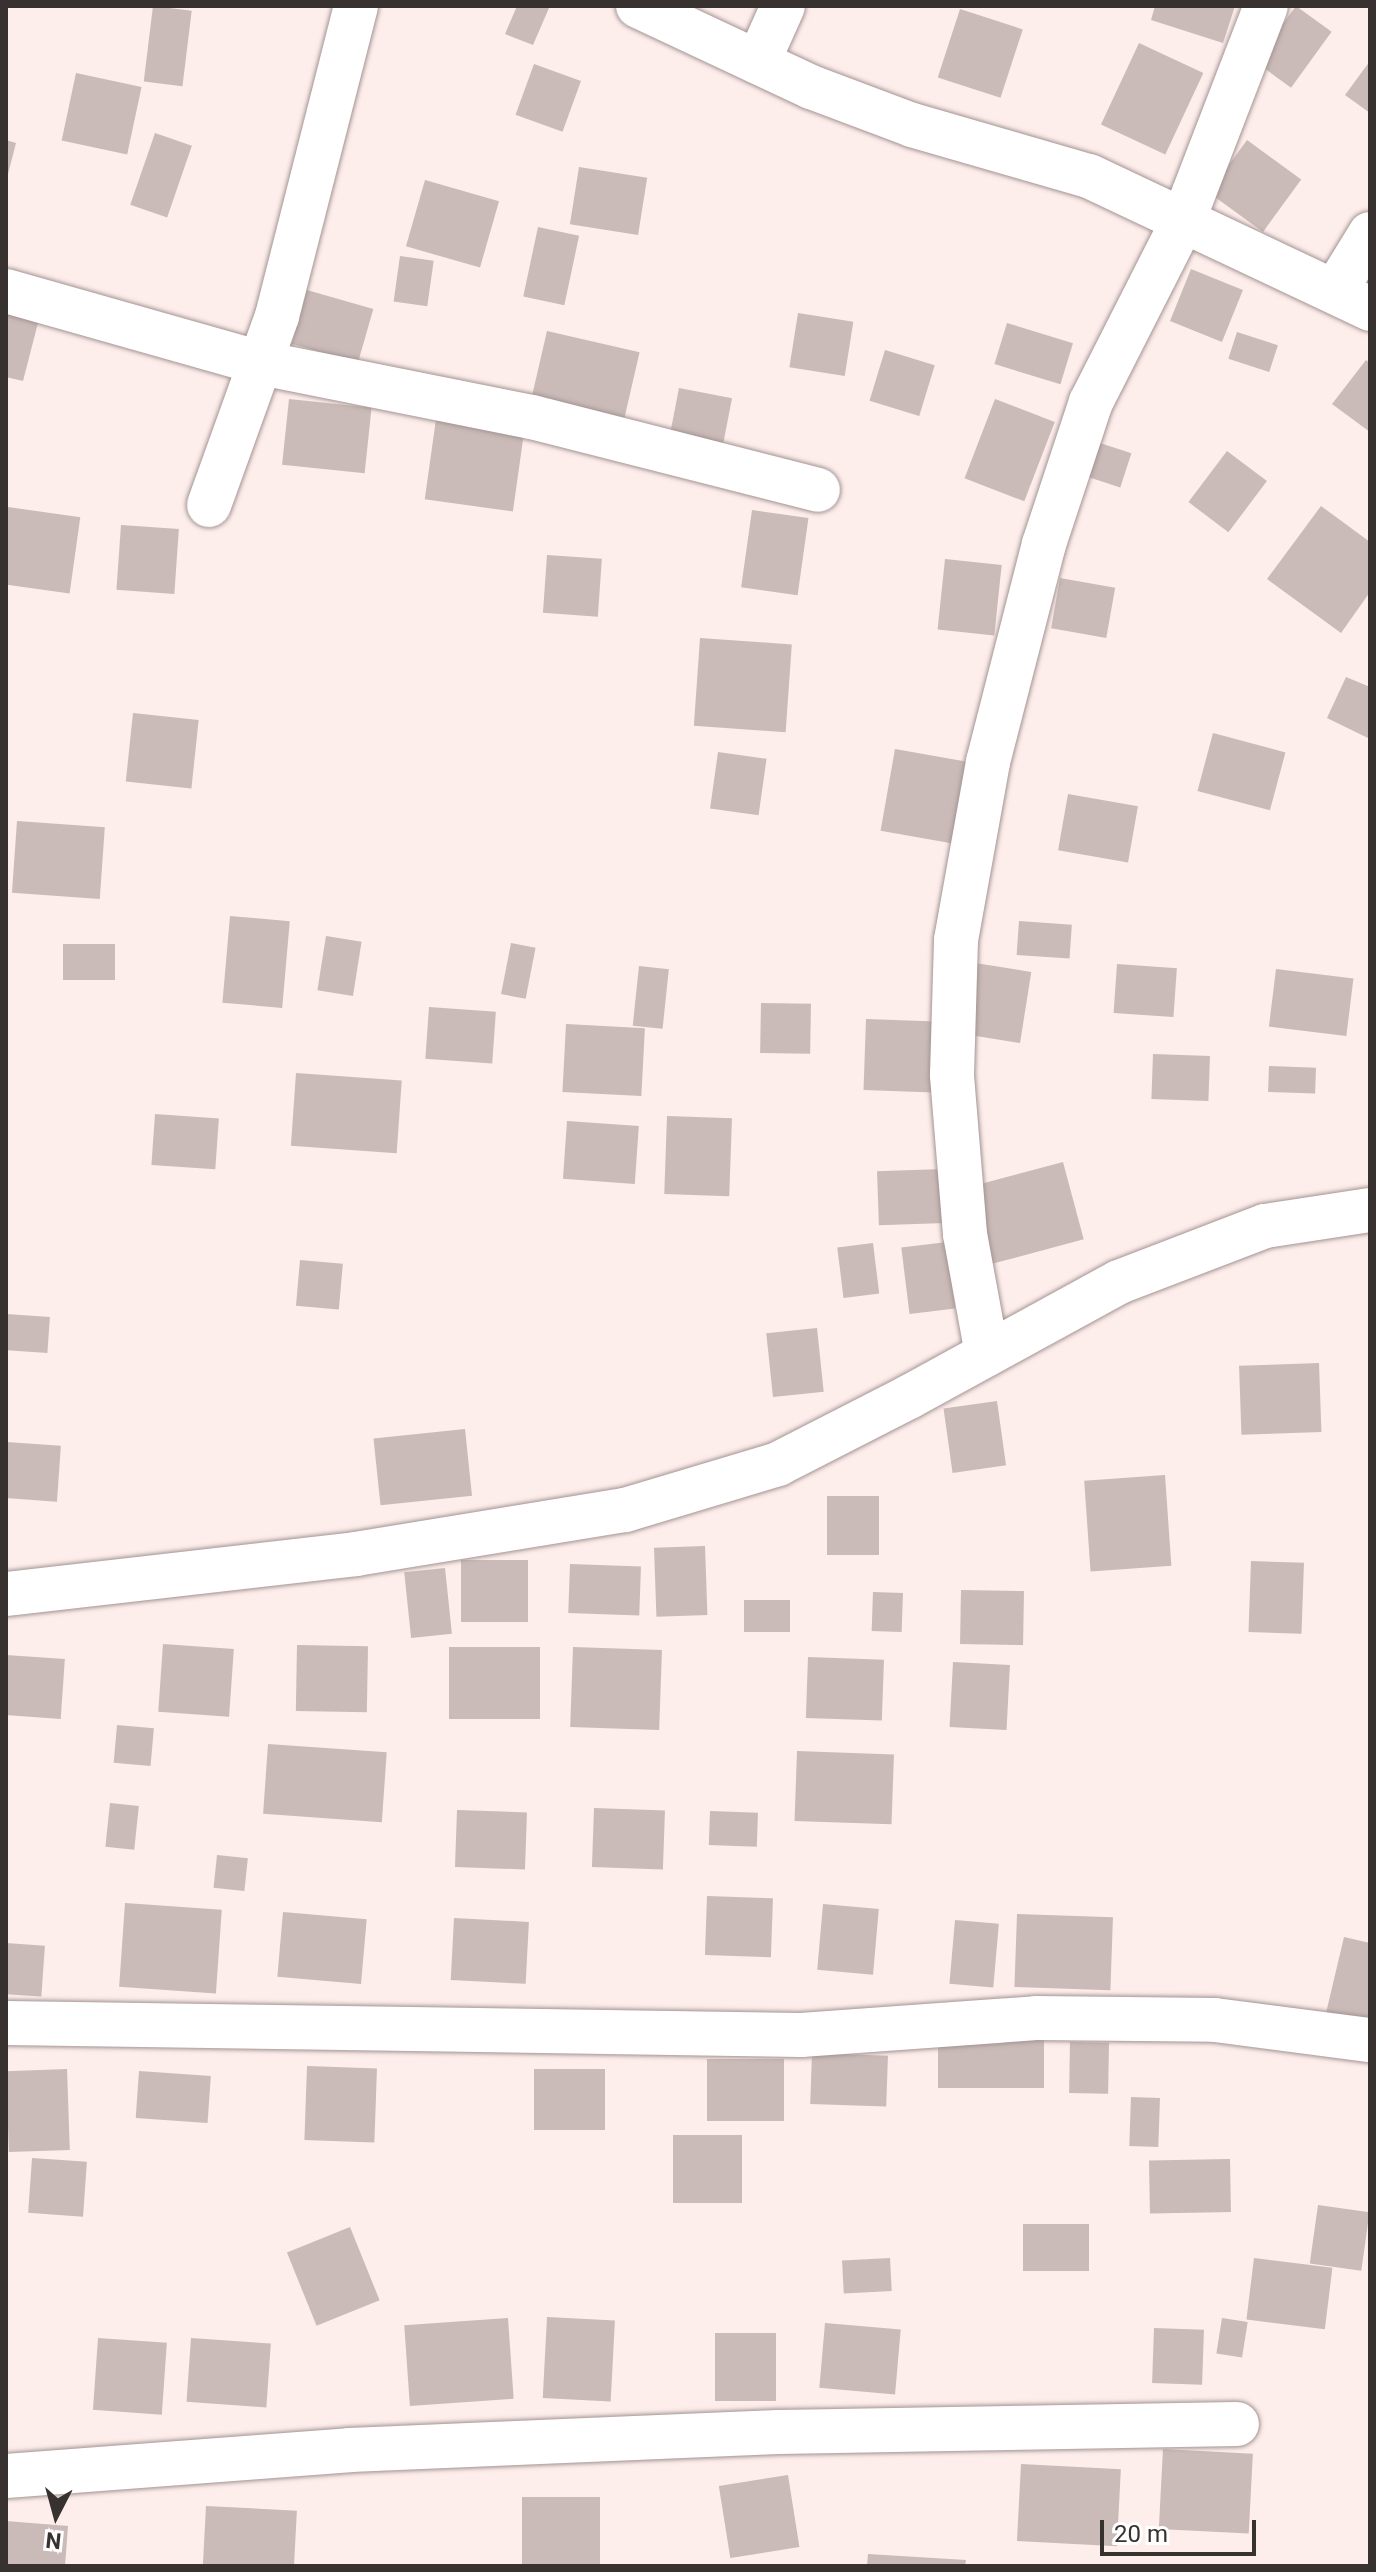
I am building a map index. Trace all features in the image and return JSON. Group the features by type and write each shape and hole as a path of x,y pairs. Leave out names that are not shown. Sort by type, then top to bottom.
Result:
{"street":[{"path":"209,505 277,316 356,6"},
{"path":"638,6 758,62 912,125 1089,176 1352,300 1370,234"},
{"path":"758,62 783,6"},
{"path":"987,1354 965,1234 952,1075 956,940 988,762 1044,544 1091,402 1183,221 1266,6"},
{"path":"6,291 261,363 532,417 818,490"},
{"path":"6,1594 356,1554 625,1510 778,1464 1119,1282 1265,1226 1370,1210"},
{"path":"6,2023 801,2035 1036,2018 1200,2020 1370,2040"},
{"path":"6,2476 350,2450 746,2433 1237,2424"}],"building":[{"path":"153,6 192,11 182,86 144,81"},
{"path":"517,6 549,8 533,45 505,34"},
{"path":"1155,6 1235,6 1223,43 1151,20"},
{"path":"1296,6 1332,32 1291,88 1255,62"},
{"path":"960,9 1023,29 1001,98 938,77"},
{"path":"1139,43 1203,73 1165,155 1101,125"},
{"path":"1370,61 1370,113 1345,95"},
{"path":"534,64 581,81 563,132 516,115"},
{"path":"76,73 142,87 127,154 62,140"},
{"path":"155,133 192,146 167,218 130,205"},
{"path":"6,140 16,143 7,178 6,178"},
{"path":"1247,140 1301,179 1263,232 1209,193"},
{"path":"579,167 647,178 638,235 570,224"},
{"path":"425,180 499,201 480,268 406,246"},
{"path":"538,227 579,236 564,305 523,296"},
{"path":"400,256 434,261 427,306 394,302"},
{"path":"1191,269 1243,290 1222,342 1170,321"},
{"path":"307,290 373,309 358,363 292,344"},
{"path":"6,311 39,319 23,381 6,377"},
{"path":"798,313 853,322 845,376 789,367"},
{"path":"1007,323 1073,343 1060,384 994,364"},
{"path":"547,331 640,352 622,426 530,405"},
{"path":"1237,332 1278,345 1269,372 1228,359"},
{"path":"885,350 935,365 919,416 870,401"},
{"path":"1366,360 1370,363 1370,432 1332,404"},
{"path":"679,388 732,398 721,454 668,444"},
{"path":"289,399 372,408 365,473 282,465"},
{"path":"995,399 1055,422 1024,501 965,478"},
{"path":"437,412 525,424 513,512 425,499"},
{"path":"1100,443 1131,453 1120,487 1089,477"},
{"path":"1227,451 1267,481 1228,532 1188,502"},
{"path":"1321,506 1370,542 1370,592 1341,633 1267,579"},
{"path":"8,507 80,517 70,593 6,584"},
{"path":"752,510 808,518 798,595 741,587"},
{"path":"121,525 179,529 174,594 116,590"},
{"path":"547,555 602,559 598,617 543,613"},
{"path":"945,559 1002,565 994,636 938,630"},
{"path":"1060,578 1115,588 1106,638 1051,628"},
{"path":"700,638 792,644 786,732 694,726"},
{"path":"1346,677 1370,687 1370,739 1327,718"},
{"path":"133,713 199,720 191,789 126,782"},
{"path":"1213,733 1285,752 1270,810 1197,791"},
{"path":"895,749 973,763 958,844 881,831"},
{"path":"718,752 767,759 759,815 710,808"},
{"path":"1068,794 1138,806 1128,862 1058,850"},
{"path":"17,821 105,827 100,899 12,893"},
{"path":"230,916 290,921 282,1008 222,1003"},
{"path":"1019,921 1072,925 1069,959 1017,955"},
{"path":"326,936 362,942 353,996 317,990"},
{"path":"511,943 536,948 526,999 501,994"},
{"path":"63,944 115,944 115,980 63,980"},
{"path":"975,963 1031,972 1020,1043 964,1034"},
{"path":"1117,964 1177,968 1173,1017 1114,1013"},
{"path":"639,966 669,969 663,1029 633,1026"},
{"path":"1276,969 1353,979 1346,1036 1269,1027"},
{"path":"761,1003 811,1004 810,1054 760,1053"},
{"path":"429,1007 496,1012 492,1064 425,1059"},
{"path":"866,1019 936,1021 933,1092 864,1090"},
{"path":"566,1024 645,1028 641,1096 562,1092"},
{"path":"1153,1054 1210,1056 1208,1101 1151,1099"},
{"path":"1269,1066 1316,1068 1315,1094 1268,1092"},
{"path":"296,1073 402,1080 397,1153 291,1146"},
{"path":"155,1114 219,1118 215,1169 151,1165"},
{"path":"667,1116 732,1118 729,1196 664,1194"},
{"path":"567,1121 639,1126 635,1184 563,1179"},
{"path":"1063,1162 1084,1239 992,1264 971,1187"},
{"path":"943,1169 945,1223 879,1225 877,1171"},
{"path":"947,1242 955,1309 910,1314 901,1248"},
{"path":"873,1243 879,1294 843,1298 837,1247"},
{"path":"300,1260 343,1264 339,1310 296,1306"},
{"path":"6,1314 50,1317 47,1353 6,1350"},
{"path":"817,1328 824,1392 773,1397 766,1333"},
{"path":"1319,1363 1321,1432 1241,1435 1239,1366"},
{"path":"997,1401 1006,1465 953,1473 944,1409"},
{"path":"465,1429 472,1496 381,1505 374,1439"},
{"path":"6,1442 61,1446 57,1502 6,1498"},
{"path":"1165,1475 1171,1566 1091,1571 1084,1481"},
{"path":"827,1496 879,1496 879,1555 827,1555"},
{"path":"705,1546 707,1615 656,1617 654,1548"},
{"path":"461,1560 528,1560 528,1622 461,1622"},
{"path":"1251,1561 1304,1563 1301,1634 1249,1632"},
{"path":"570,1564 641,1566 639,1615 568,1613"},
{"path":"445,1568 452,1634 411,1638 404,1572"},
{"path":"961,1590 1024,1591 1023,1645 960,1644"},
{"path":"873,1592 903,1593 902,1632 872,1631"},
{"path":"744,1600 790,1600 790,1632 744,1632"},
{"path":"163,1644 234,1649 229,1717 158,1712"},
{"path":"297,1645 368,1646 367,1712 296,1711"},
{"path":"449,1647 540,1647 540,1719 449,1719"},
{"path":"573,1647 662,1650 659,1730 570,1727"},
{"path":"6,1655 65,1659 61,1719 6,1715"},
{"path":"808,1657 884,1660 882,1721 806,1718"},
{"path":"953,1662 1010,1665 1007,1730 950,1727"},
{"path":"117,1725 154,1728 151,1766 114,1763"},
{"path":"268,1744 387,1752 382,1822 263,1814"},
{"path":"797,1751 894,1754 891,1824 795,1821"},
{"path":"110,1803 139,1806 134,1850 105,1847"},
{"path":"594,1808 665,1810 663,1869 592,1867"},
{"path":"457,1810 527,1812 525,1869 455,1867"},
{"path":"710,1811 758,1813 757,1847 709,1845"},
{"path":"217,1855 248,1858 244,1891 214,1888"},
{"path":"707,1896 773,1898 771,1957 705,1955"},
{"path":"125,1903 222,1910 216,1994 119,1987"},
{"path":"823,1904 879,1909 873,1975 817,1970"},
{"path":"283,1912 367,1919 361,1984 277,1977"},
{"path":"1017,1914 1113,1917 1110,1990 1014,1987"},
{"path":"454,1918 529,1922 526,1984 451,1980"},
{"path":"955,1920 999,1924 993,1988 949,1984"},
{"path":"1344,1937 1370,1943 1370,2023 1326,2013"},
{"path":"6,1943 45,1946 41,1997 6,1994"},
{"path":"938,2040 1044,2040 1044,2088 938,2088"},
{"path":"1070,2042 1109,2043 1108,2094 1069,2093"},
{"path":"812,2053 888,2056 886,2107 810,2104"},
{"path":"707,2059 784,2059 784,2121 707,2121"},
{"path":"307,2066 377,2068 374,2142 304,2140"},
{"path":"67,2069 70,2150 9,2152 6,2071"},
{"path":"534,2069 605,2069 605,2130 534,2130"},
{"path":"139,2071 211,2076 208,2123 136,2118"},
{"path":"1131,2097 1160,2098 1158,2147 1129,2146"},
{"path":"673,2135 742,2135 742,2203 673,2203"},
{"path":"32,2158 87,2162 83,2217 28,2213"},
{"path":"1230,2159 1231,2212 1150,2213 1149,2160"},
{"path":"1318,2205 1369,2212 1361,2271 1310,2263"},
{"path":"1023,2224 1089,2224 1089,2271 1023,2271"},
{"path":"350,2227 380,2300 317,2326 287,2252"},
{"path":"890,2258 892,2291 844,2293 842,2261"},
{"path":"1254,2258 1332,2268 1325,2329 1246,2320"},
{"path":"547,2317 615,2321 611,2401 543,2398"},
{"path":"508,2318 514,2399 410,2406 404,2325"},
{"path":"1222,2318 1248,2322 1242,2358 1216,2354"},
{"path":"825,2323 901,2330 895,2394 819,2388"},
{"path":"1154,2328 1204,2330 1202,2385 1152,2383"},
{"path":"715,2333 776,2333 776,2401 715,2401"},
{"path":"98,2338 167,2343 162,2415 93,2410"},
{"path":"191,2338 271,2344 266,2407 187,2402"},
{"path":"1163,2449 1253,2454 1249,2534 1159,2529"},
{"path":"1021,2464 1121,2469 1117,2546 1017,2541"},
{"path":"788,2475 799,2547 730,2558 719,2486"},
{"path":"522,2497 600,2497 600,2565 522,2565"},
{"path":"206,2506 297,2511 294,2566 203,2566"},
{"path":"6,2521 68,2526 65,2566 6,2566"},
{"path":"868,2554 966,2560 965,2566 867,2566"}]}
